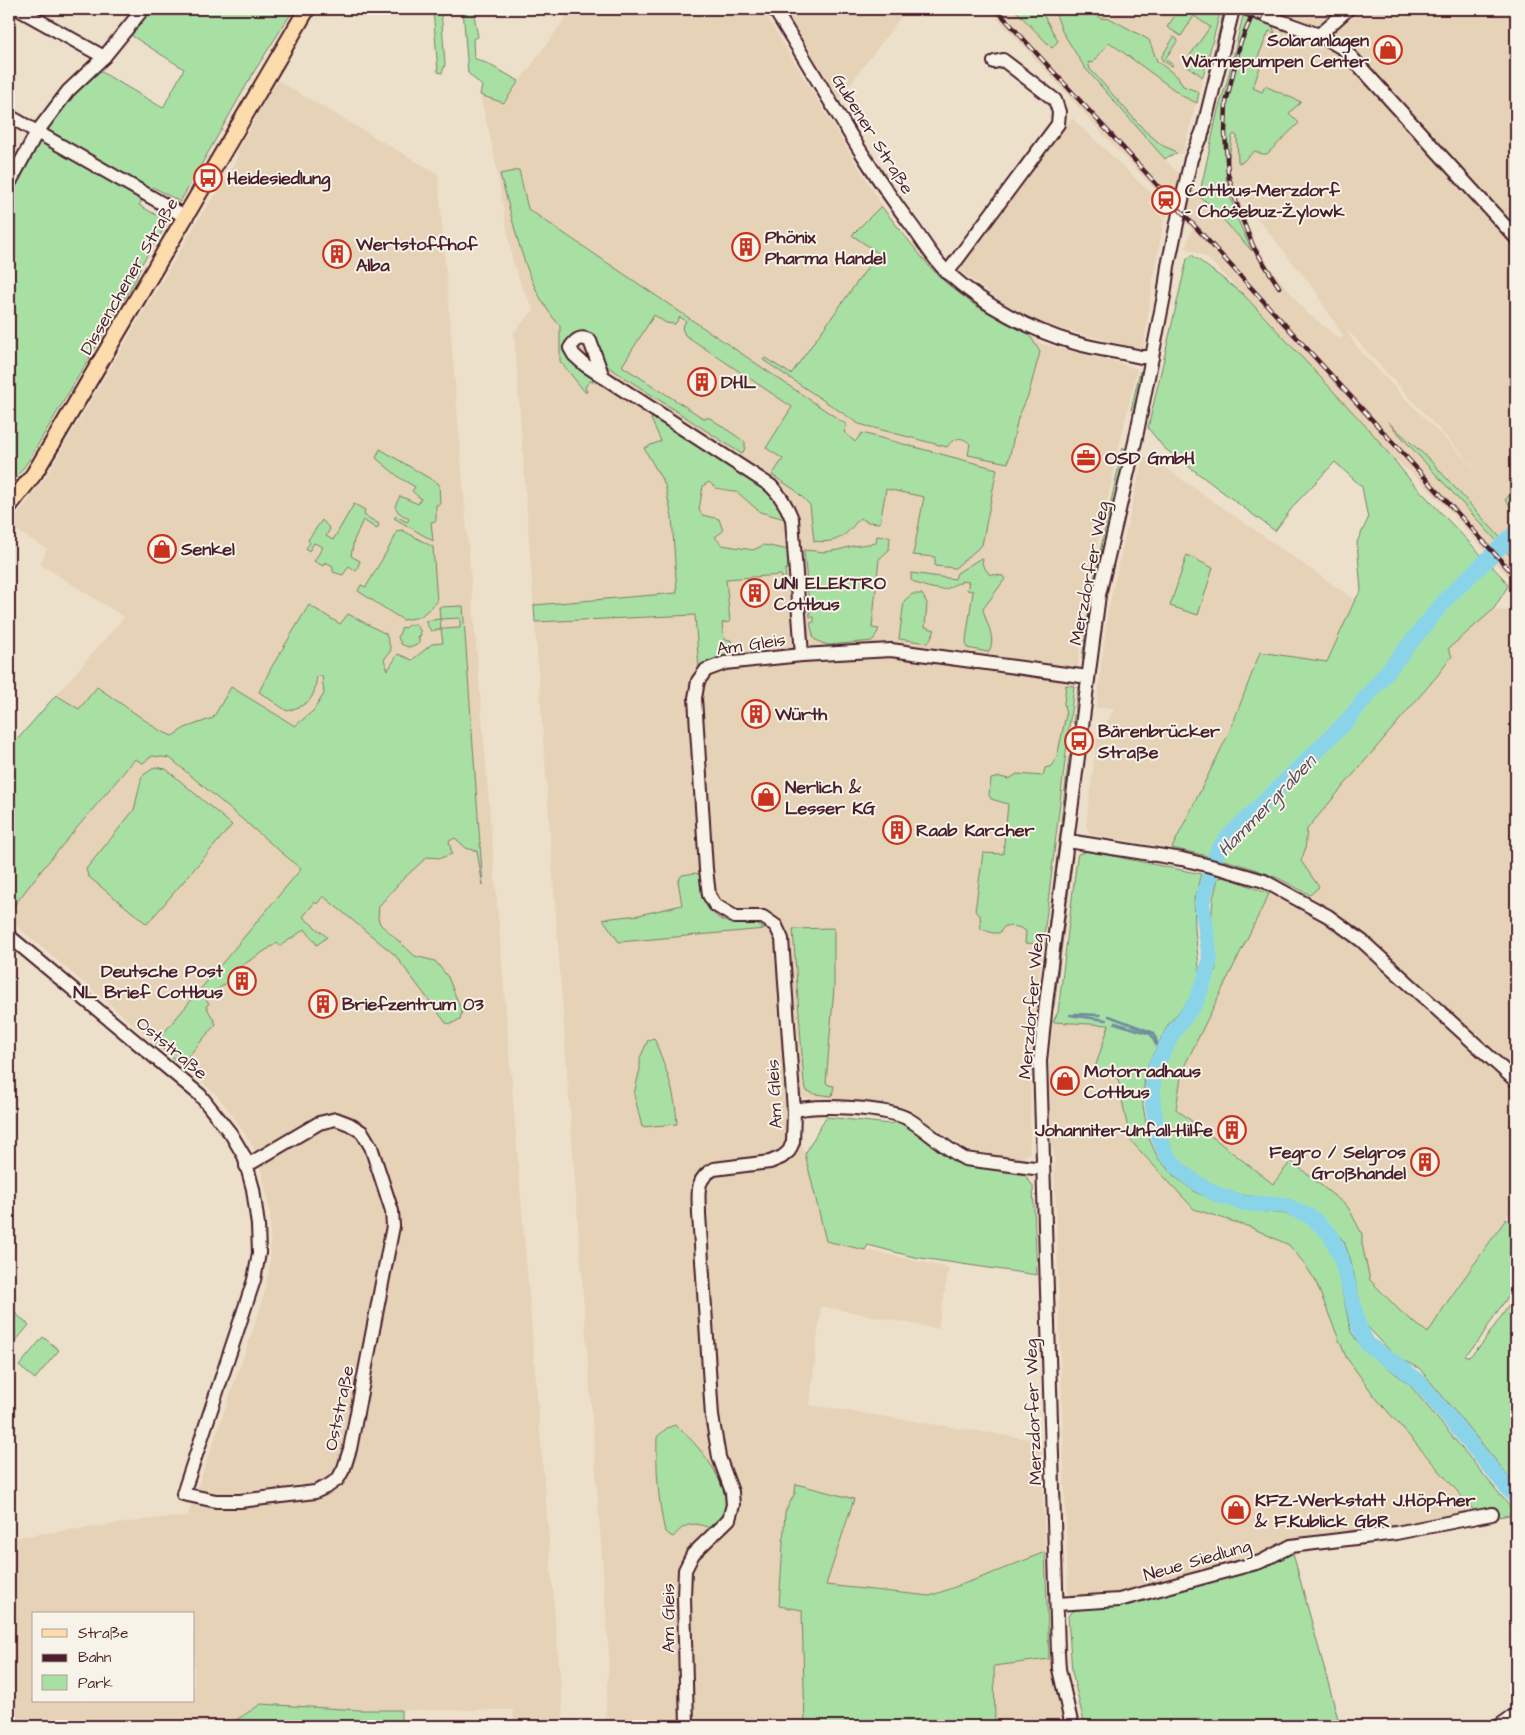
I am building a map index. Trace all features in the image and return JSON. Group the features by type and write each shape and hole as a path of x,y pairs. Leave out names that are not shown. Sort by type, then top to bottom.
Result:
{"main road":[{"name":"Dissenchener Straße","path":"9,506 34,474 307,9"}],"street":[{"path":"18,9 104,57"},
{"path":"9,184 37,132 68,91 104,57 143,9"},
{"name":"Gubener Straße","path":"774,9 804,55 887,194 947,273 973,294 1011,317 1044,331 1074,343 1141,357 1152,357"},
{"name":"Merzdorfer Weg","path":"1072,1726 1059,1669 1040,1061 1099,596 1135,442 1164,296 1168,266 1189,168 1203,130 1233,9"},
{"path":"1246,9 1319,36 1344,49 1516,238"},
{"path":"1319,36 1348,9"},
{"path":"947,273 1058,124 1059,112 1055,100 1003,60 994,62"},
{"path":"9,116 186,217"},
{"name":"Am Gleis","path":"603,377 771,486 779,494 787,506 792,519 802,655"},
{"name":"Am Gleis","path":"687,1726 685,1570 693,1554 729,1519 733,1505 732,1492 719,1457 712,1416 699,1214 700,1181 706,1173 714,1169 770,1162 782,1157 789,1151 793,1142 794,1111 782,939 776,926 763,917 735,917 715,905 709,895 695,698 698,681 706,670 725,663 802,655 891,650 1088,676"},
{"path":"1068,841 1195,862 1223,868 1264,881 1328,916 1362,941 1516,1081"},
{"name":"Oststraße","path":"9,936 200,1095 230,1134 244,1156 246,1166 253,1189 258,1224 259,1254 254,1280 183,1494 216,1501 240,1501 315,1492 328,1486 338,1478 344,1468 350,1449 393,1226 392,1211 372,1147 362,1132 349,1124 336,1119 319,1123 246,1166"},
{"path":"794,1111 802,1108 835,1106 894,1114 906,1118 965,1159 1034,1168 1043,1167"},
{"name":"Neue Siedlung","path":"1057,1604 1119,1600 1260,1562 1291,1546 1396,1533 1492,1514"},
{"path":"1499,1726 1516,1714"}],"shaded area":[{"path":"572,9 762,9 883,207 929,266 946,283 973,304 1029,334 1042,344 1137,369 1087,590 1031,1041 1030,1152 1025,1157 1017,1159 965,1149 908,1108 837,1099 795,1097 798,1135 805,1154 826,1241 949,1268 938,1329 821,1306 810,1405 1041,1441 1045,1552 930,1596 826,1585 854,1499 795,1493 785,1512 779,1606 819,1612 812,1726 605,1726 609,1656 514,332 534,310 522,288 512,258 494,154 480,95 504,103"},
{"path":"784,9 907,9 839,99"},
{"path":"988,9 1221,9 1183,153 1169,156 1165,159 1251,248 1236,216 1226,181 1243,203 1248,225 1255,242 1270,267 1305,311 1340,339 1343,336 1318,294 1210,159 1221,103 1247,9 1516,9 1516,488 1505,500 1516,511 1516,585 1444,505 1398,462 1243,294 1206,257 1186,248 1192,228 1169,205 1166,218 1152,204 1160,194 1116,149","holes":["1348,331 1485,479 1357,347"]},
{"path":"277,80 438,174 564,1726 514,1726 513,1710 359,1710 261,1704 227,1726 9,1726 9,1538 161,1518 187,1517 256,1321 264,1294 270,1261 270,1214 263,1177 254,1148 231,1113 215,1093 9,920 9,749 124,617 40,564 47,549 17,531 13,521 46,476 207,205 217,194 237,158 238,149"},
{"path":"1072,118 1153,195 1149,204 1164,220 1143,349 1056,328 1010,308 957,269"},
{"path":"1143,457 1153,459 1355,600 1327,662 1259,652 1230,731 1172,848 1091,835 1086,826 1098,728 1106,724 1115,708 1096,708 1108,610"},
{"path":"1493,610 1512,611 1516,614 1516,1071 1366,936 1310,895 1318,887 1301,861 1305,850 1307,829 1437,676 1452,656 1447,649"},
{"path":"1269,894 1322,921 1355,945 1516,1092 1516,1203 1428,1333 1400,1311 1370,1280 1362,1244 1362,1234 1348,1207 1291,1161 1273,1184 1176,1109 1182,1071"},
{"path":"1053,1022 1109,1025 1130,1140 1194,1209 1250,1227 1289,1245 1315,1280 1346,1357 1376,1398 1478,1515 1259,1557 1119,1596 1074,1599 1068,1594 1054,1153 1051,1143 1049,1066"},
{"path":"1049,1659 1063,1726 995,1726 994,1666"}],"green space":[{"path":"148,9 294,9 255,70 180,202 153,187 149,192 46,131 47,126 70,94 98,70 163,108 184,69 129,34"},
{"path":"433,9 441,9 445,65 442,73 438,72"},
{"path":"463,9 473,9 478,37 473,39 474,58 519,81 504,103 480,95 482,86 468,73"},
{"path":"1014,9 1040,9 1058,41 1052,48"},
{"path":"1054,9 1085,9 1100,18 1111,19 1149,40 1157,61 1178,77 1183,86 1199,92 1197,103 1184,97 1109,42 1093,63 1088,62 1090,69 1145,131 1163,146 1177,154 1165,159 1085,68 1062,31"},
{"path":"1180,9 1221,9 1203,77 1184,64 1210,27 1194,16 1181,36 1167,27"},
{"path":"1224,9 1228,9 1220,40 1216,43"},
{"path":"1247,15 1271,22 1275,33 1269,31 1255,64 1260,67 1253,88 1262,92 1265,86 1301,102 1289,113 1299,123 1267,154 1255,151 1241,163 1238,162 1237,136 1234,134 1232,136 1226,181 1236,216 1252,251 1206,201 1199,197 1218,110 1227,82 1243,16"},
{"path":"1174,37 1178,40 1165,59 1173,65 1171,66 1162,60 1162,56"},
{"path":"1215,48 1208,79 1209,85 1206,86"},
{"path":"40,138 143,199 139,205 168,222 141,265 136,279 27,463 9,487 9,195"},
{"path":"519,170 528,209 847,425 844,432 855,442 862,433 997,469 982,545 955,568 935,566 935,557 913,555 924,497 886,489 880,523 868,522 860,518 850,530 835,540 814,541 810,505 795,490 772,475 783,459 766,448 792,407 685,335 682,328 686,321 680,317 675,324 666,323 654,315 622,366 703,418 710,418 745,442 742,454 604,364 579,333 569,341 565,353 571,360 598,379 596,383 590,381 585,387 587,392 585,392 560,361 560,326 538,293 529,274 516,234 500,174"},
{"path":"881,206 929,266 946,283 973,304 1029,334 1040,352 1028,396 1018,418 1008,463 968,455 970,444 964,439 952,441 947,447 859,424 763,360 765,358 791,374 878,253 852,235"},
{"path":"1192,255 1243,294 1373,434 1411,481 1504,579 1508,586 1493,610 1448,649 1452,656 1437,676 1307,829 1305,850 1301,861 1319,887 1310,895 1280,879 1254,869 1172,848 1230,731 1260,652 1327,662 1355,600 1361,591 1357,542 1368,519 1362,487 1335,462 1295,504 1275,531 1164,448 1148,428 1187,259"},
{"path":"1140,371 1141,380 1133,411 1131,410"},
{"path":"653,415 768,492 781,508 785,519 760,512 737,492 716,488 709,482 703,486 699,510 702,515 719,519 723,531 715,537 722,545 753,550 764,545 789,550 790,567 785,570 786,578 782,578 781,575 726,579 730,622 722,623 724,639 731,640 732,654 729,658 713,660 699,669 695,615 535,622 534,605 677,593 672,517 665,485 644,448 661,441 651,419"},
{"path":"1388,422 1429,459 1516,555 1516,562"},
{"path":"1123,447 1126,450 1101,561 1086,652 1082,659 1092,588"},
{"path":"380,449 439,484 440,504 436,505 436,521 431,522 433,541 394,518 396,516 407,522 409,519 398,512 395,506 400,496 418,504 421,499 412,491 415,487 400,478 376,458"},
{"path":"1516,488 1516,512 1505,500"},
{"path":"354,504 365,510 364,515 379,524 377,529 363,520 354,540 351,556 360,561 356,571 349,566 343,575 333,572 333,566 325,562 323,566 314,561 323,547 314,543 309,551 306,548 310,543 308,540 322,520 330,529 326,536 333,540"},
{"path":"402,530 433,547 437,602 420,617 403,620 358,591 361,585 366,587 397,531"},
{"path":"877,536 890,537 889,550 879,559 872,628 879,629 873,641 829,645 814,639 810,623 814,622 814,617 810,617 804,550 825,552 876,543"},
{"path":"1187,555 1213,568 1198,615 1170,606"},
{"path":"981,558 983,559 982,564 989,574 1003,576 1005,579 983,609 992,642 988,652 967,648 966,640 973,591 967,590 969,582 961,581 961,583 948,588 938,589 918,584 911,580 911,573 955,579 957,573"},
{"path":"912,594 922,594 927,603 925,627 935,630 928,643 899,639 904,601"},
{"path":"309,605 340,624 348,614 386,634 391,650 384,660 388,670 398,654 412,660 432,644 443,643 441,629 460,628 460,618 440,619 439,607 463,606 483,886 477,851 466,848 455,838 449,841 452,854 441,858 427,857 401,881 379,906 378,918 380,924 415,956 435,961 448,977 462,1012 460,1019 451,1024 446,1023 395,955 323,896 317,904 315,902 303,917 327,937 317,945 305,929 280,946 277,943 235,970 238,975 205,998 209,1004 206,1006 216,1024 185,1060 177,1061 156,1044 157,1041 301,869 170,758 152,756 143,763 135,759 44,867 9,912 9,749 56,695 79,709 97,687 159,730 172,736 185,728 213,718 231,687 295,726 313,711 324,694 322,676 317,676 312,696 306,703 287,711 259,692 271,668"},
{"path":"440,619 441,629 431,631 425,621"},
{"path":"408,625 416,625 421,635 418,638 420,641 417,645 408,647 401,644 398,637 402,627 405,628"},
{"path":"1066,685 1074,686 1043,944 1025,943 1026,931 1018,927 1005,926 999,933 981,929 980,915 975,911 983,853 1003,854 1008,804 991,799 989,795 991,779 1000,777 1009,779 1017,774 1043,776 1045,768 1052,766 1057,757 1066,715 1064,703"},
{"path":"1078,687 1080,693 1077,723 1073,723"},
{"path":"1069,756 1073,756 1072,763 1069,765 1067,781 1070,784 1065,821 1061,821"},
{"path":"155,767 166,769 232,825 147,924 88,876 86,869 134,810 142,776"},
{"path":"1061,825 1064,826 1050,943 1046,945"},
{"path":"1088,851 1201,874 1194,899 1200,977 1191,997 1168,1025 1145,1070 1143,1105 1148,1136 1158,1158 1174,1176 1195,1192 1246,1210 1286,1214 1309,1222 1325,1236 1333,1250 1351,1332 1362,1348 1409,1384 1516,1514 1498,1517 1495,1511 1478,1515 1376,1398 1346,1357 1315,1280 1289,1245 1250,1227 1194,1209 1130,1140 1118,1079 1095,1068 1109,1025 1053,1022 1058,1012 1077,858 1078,854"},
{"path":"1073,856 1054,1006 1050,1018 1071,857"},
{"path":"696,873 701,876 705,898 717,917 731,923 751,923 765,929 619,942 603,919 639,915 682,905 678,881 682,875"},
{"path":"1227,877 1269,894 1182,1071 1176,1109 1273,1184 1291,1161 1348,1207 1362,1234 1362,1244 1370,1280 1400,1311 1428,1333 1448,1301 1506,1219 1516,1227 1516,1286 1478,1342 1465,1355 1469,1357 1482,1344 1512,1301 1516,1305 1516,1485 1419,1368 1394,1355 1365,1324 1350,1258 1344,1242 1334,1229 1314,1212 1288,1200 1242,1195 1219,1189 1197,1178 1181,1164 1172,1151 1164,1133 1157,1108 1159,1074 1177,1036 1199,1007 1216,969 1211,924 1213,899 1218,878"},
{"path":"834,928 834,988 826,1083 834,1086 832,1096 807,1091 804,1083 793,929"},
{"path":"654,1038 672,1091 677,1124 642,1127 634,1094 640,1069 640,1058 648,1040"},
{"path":"826,1117 905,1124 955,1163 1025,1175 1033,1186 1037,1275 914,1257 868,1245 865,1250 826,1241 805,1154"},
{"path":"1048,1151 1050,1158 1062,1569 1059,1569"},
{"path":"14,1312 29,1325 9,1349 9,1318"},
{"path":"43,1337 59,1350 35,1379 19,1366"},
{"path":"675,1425 684,1432 711,1464 723,1490 725,1502 724,1513 713,1529 691,1524 682,1528 673,1537 665,1532 661,1509 658,1485 657,1437 667,1428"},
{"path":"796,1484 854,1499 826,1585 930,1596 1045,1552 1049,1659 994,1666 995,1726 805,1726 802,1610 779,1606 785,1512 795,1493"},
{"path":"1292,1550 1340,1726 1085,1726 1072,1672 1068,1616 1071,1612 1130,1605 1261,1566"},
{"path":"261,1704 359,1710 401,1710 401,1726 227,1726"}],"waterway":[{"name":"Hammergraben","path":"1516,532 1447,598 1346,722 1228,837 1217,851 1202,903 1210,959 1206,976 1196,1002 1173,1033 1153,1071 1153,1106 1158,1135 1166,1154 1180,1170 1196,1183 1218,1195 1243,1203 1287,1206 1311,1217 1330,1234 1341,1257 1359,1327 1368,1345 1420,1383 1516,1498"},
{"path":"1075,1014 1100,1015"},
{"path":"1070,1015 1106,1020"},
{"path":"1109,1016 1154,1033 1161,1056"},
{"path":"1115,1023 1151,1034 1156,1045"}],"railway":[{"path":"996,9 1516,577"},
{"path":"1255,9 1240,44 1226,103 1225,133 1228,174 1239,211 1254,248 1279,287"},
{"path":"1260,18 1264,9"}],"place":[{"name":"Solaranlagen Wärmepumpen Center","path":"1388,50"},
{"name":"Heidesiedlung","path":"208,178"},
{"name":"Cottbus-Merzdorf - Chóśebuz-Žylowk","path":"1166,200"},
{"name":"Phönix Pharma Handel","path":"746,247"},
{"name":"Wertstoffhof Alba","path":"337,254"},
{"name":"DHL","path":"702,382"},
{"name":"OSD GmbH","path":"1086,458"},
{"name":"Senkel","path":"162,549"},
{"name":"UNI ELEKTRO Cottbus","path":"755,593"},
{"name":"Würth","path":"756,714"},
{"name":"Bärenbrücker Straße","path":"1079,741"},
{"name":"Nerlich & Lesser KG","path":"766,797"},
{"name":"Raab Karcher","path":"897,830"},
{"name":"Deutsche Post NL Brief Cottbus","path":"242,981"},
{"name":"Briefzentrum 03","path":"323,1004"},
{"name":"Motorradhaus Cottbus","path":"1065,1081"},
{"name":"Johanniter-Unfall-Hilfe","path":"1232,1130"},
{"name":"Fegro / Selgros Großhandel","path":"1425,1162"},
{"name":"KFZ-Werkstatt J.Höpfner & F.Kublick GbR","path":"1236,1510"}]}
